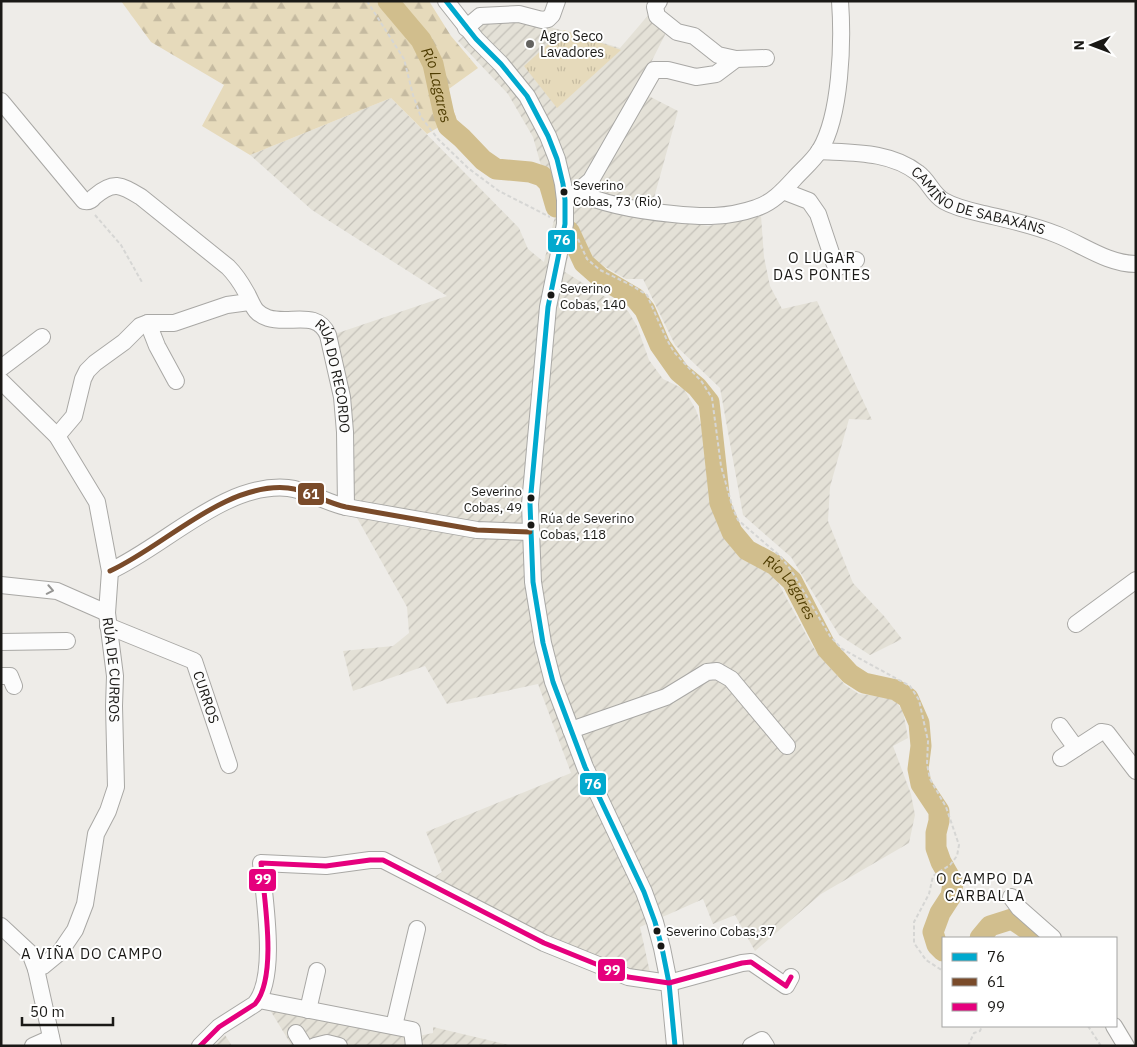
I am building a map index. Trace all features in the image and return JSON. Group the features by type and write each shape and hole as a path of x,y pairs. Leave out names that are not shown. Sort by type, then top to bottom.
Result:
{"street":[{"path":"446,1 466,28 512,77 527,96 538,115 571,196 545,333 530,504 533,582 543,643 553,682 589,775 644,892 662,948 669,984 675,1046"},
{"path":"466,28 480,16 519,14 542,20 548,19 552,15 557,1"},
{"path":"659,1 655,7 656,16 677,32 694,36 718,55 736,59 766,58"},
{"path":"571,196 631,208 706,218 732,215 756,208 770,201 783,191 819,151 828,131 838,90 842,30 840,1"},
{"path":"571,196 591,180 654,70 668,70 696,77 716,74 736,59"},
{"path":"1,101 82,200"},
{"name":"CAMIÑO DE SABAXÁNS","path":"819,151 868,153 892,160 918,173 925,179 931,190 944,201 964,209 1044,229 1076,242 1108,259 1136,264"},
{"name":"RÚA DO RECORDO","path":"82,200 91,200 110,186 117,185 127,189 141,197 228,267 244,288 249,302 257,312 270,319 310,320 325,327 342,397 345,432 346,507"},
{"path":"783,191 809,201 818,214 836,268 856,260"},
{"path":"57,436 74,416 83,379 87,371 94,363 124,342 140,326 148,323 174,323 227,305 249,302"},
{"path":"148,323 157,346 176,380"},
{"path":"1,368 42,337"},
{"name":"RÚA DE CURROS","path":"1,381 57,436 97,502 110,572 108,620 115,676 116,787 108,812 96,834 85,904 75,930 60,952 43,966 36,969"},
{"path":"110,572 128,563 216,506 234,497 273,488 290,488 346,507 477,530 530,532"},
{"path":"1076,624 1136,580"},
{"name":"CURROS","path":"1,585 56,590 108,620 194,661 229,765"},
{"path":"1,642 67,642"},
{"path":"571,730 666,697 707,672 717,671 732,680 787,746"},
{"path":"1,676 10,676 14,686"},
{"path":"1060,726 1076,748"},
{"path":"1061,758 1101,732 1107,733 1136,771"},
{"path":"200,1046 219,1028 255,1004 267,975 268,954 261,863 326,866 383,860 544,943 628,977 669,984 750,962 786,986 791,977"},
{"path":"1010,897 1019,908 1052,937"},
{"path":"1,926 30,953 36,969 52,1042 32,1046"},
{"path":"394,1026 417,929"},
{"path":"308,1010 317,971"},
{"path":"258,1000 412,1030 414,1046"},
{"path":"1115,1027 1126,1046"},
{"path":"739,1046 743,1044 750,1046 762,1040 766,1046"},
{"path":"315,1046 327,1043 339,1046"}],"path":[{"path":"367,1 404,59 412,95 421,117 438,140 468,168 499,192 556,220"},
{"path":"82,200 121,245 143,284"},
{"path":"576,235 587,259 600,270 647,295 674,352 702,382 712,398 721,466 738,520 780,556 796,578 830,636 842,649 910,686 919,700 928,740 927,764 930,779 946,807 959,845 957,856 950,865 933,876 929,894 914,922 914,943 926,960 942,970"},
{"path":"968,1046 974,1033 982,1027"},
{"path":"1089,1027 1101,1046"}],"shaded area":[{"path":"651,12 670,25 637,90 678,111 649,216 708,226 761,216 764,257 770,286 782,309 817,301 872,420 849,419 830,487 828,521 853,583 884,616 902,639 870,655 839,635 791,557 743,515 720,388 675,345 643,279 626,279 588,257 576,226 574,227 565,272 628,311 637,326 649,360 663,379 684,389 696,410 706,440 708,484 717,523 734,550 775,577 813,647 845,685 859,694 892,697 903,711 908,738 893,746 911,794 915,815 909,843 821,894 755,951 735,915 713,924 703,899 640,927 651,977 625,973 430,880 442,872 426,832 571,773 538,684 447,704 425,666 353,691 343,651 393,646 409,633 407,607 347,500 332,335 447,296 312,210 250,155 391,98 519,228 528,249 544,262 555,216 555,193 544,176 533,137 508,94 458,41 482,19 521,18 620,48"},
{"path":"270,1010 414,1037 433,1033 433,1027 513,1046 292,1046"},
{"path":"225,1035 232,1046 214,1046"}],"green space":[{"path":"121,1 429,1 451,36 478,68 446,91 456,117 427,134 391,98 250,155 202,126 224,85 151,42"},
{"path":"564,30 621,50 557,108 524,66"}],"waterway":[{"name":"Río Lagares","path":"388,1 421,40 433,64 448,126 483,160 496,169 530,172 542,176 549,183 556,207"},
{"name":"Río Lagares","path":"569,231 584,263 601,278 635,298 645,310 660,345 679,372 697,387 709,402 720,503 732,532 747,550 775,565 792,581 827,649 850,674 864,683 896,690 908,698 919,723 921,746 918,769 921,784 939,811 936,848 941,862 953,883 951,896 940,913 933,932 937,945 942,950"},
{"name":"Río Lagares","path":"981,937 990,926 1012,919 1039,937"}],"transit line":[{"name":"76","path":"446,1 476,39 501,64 527,96 548,136 557,159 563,184 565,224 548,307 530,504 533,582 543,643 553,682 585,767 644,892 655,922 669,983 675,1046"},
{"name":"61","path":"110,571 131,560 218,505 241,495 265,489 295,489 346,507 477,530 530,532"},
{"name":"99","path":"200,1046 219,1027 255,1004 262,992 266,976 268,936 261,863 326,866 383,860 544,943 628,977 669,983 751,962 786,986 791,977"}],"place":[{"name":"Agro Seco Lavadores","path":"530,44"},
{"name":"Severino Cobas, 73 (Rio)","path":"564,192"},
{"name":"Severino Cobas, 140","path":"551,295"},
{"name":"Severino Cobas, 49","path":"531,498"},
{"name":"Rúa de Severino Cobas, 118","path":"531,525"},
{"name":"Severino Cobas,37","path":"657,931"}],"district":[{"name":"O LUGAR DAS PONTES","path":"822,266"},
{"name":"O CAMPO DA CARBALLA","path":"985,888"},
{"name":"A VIÑA DO CAMPO","path":"92,954"}]}
